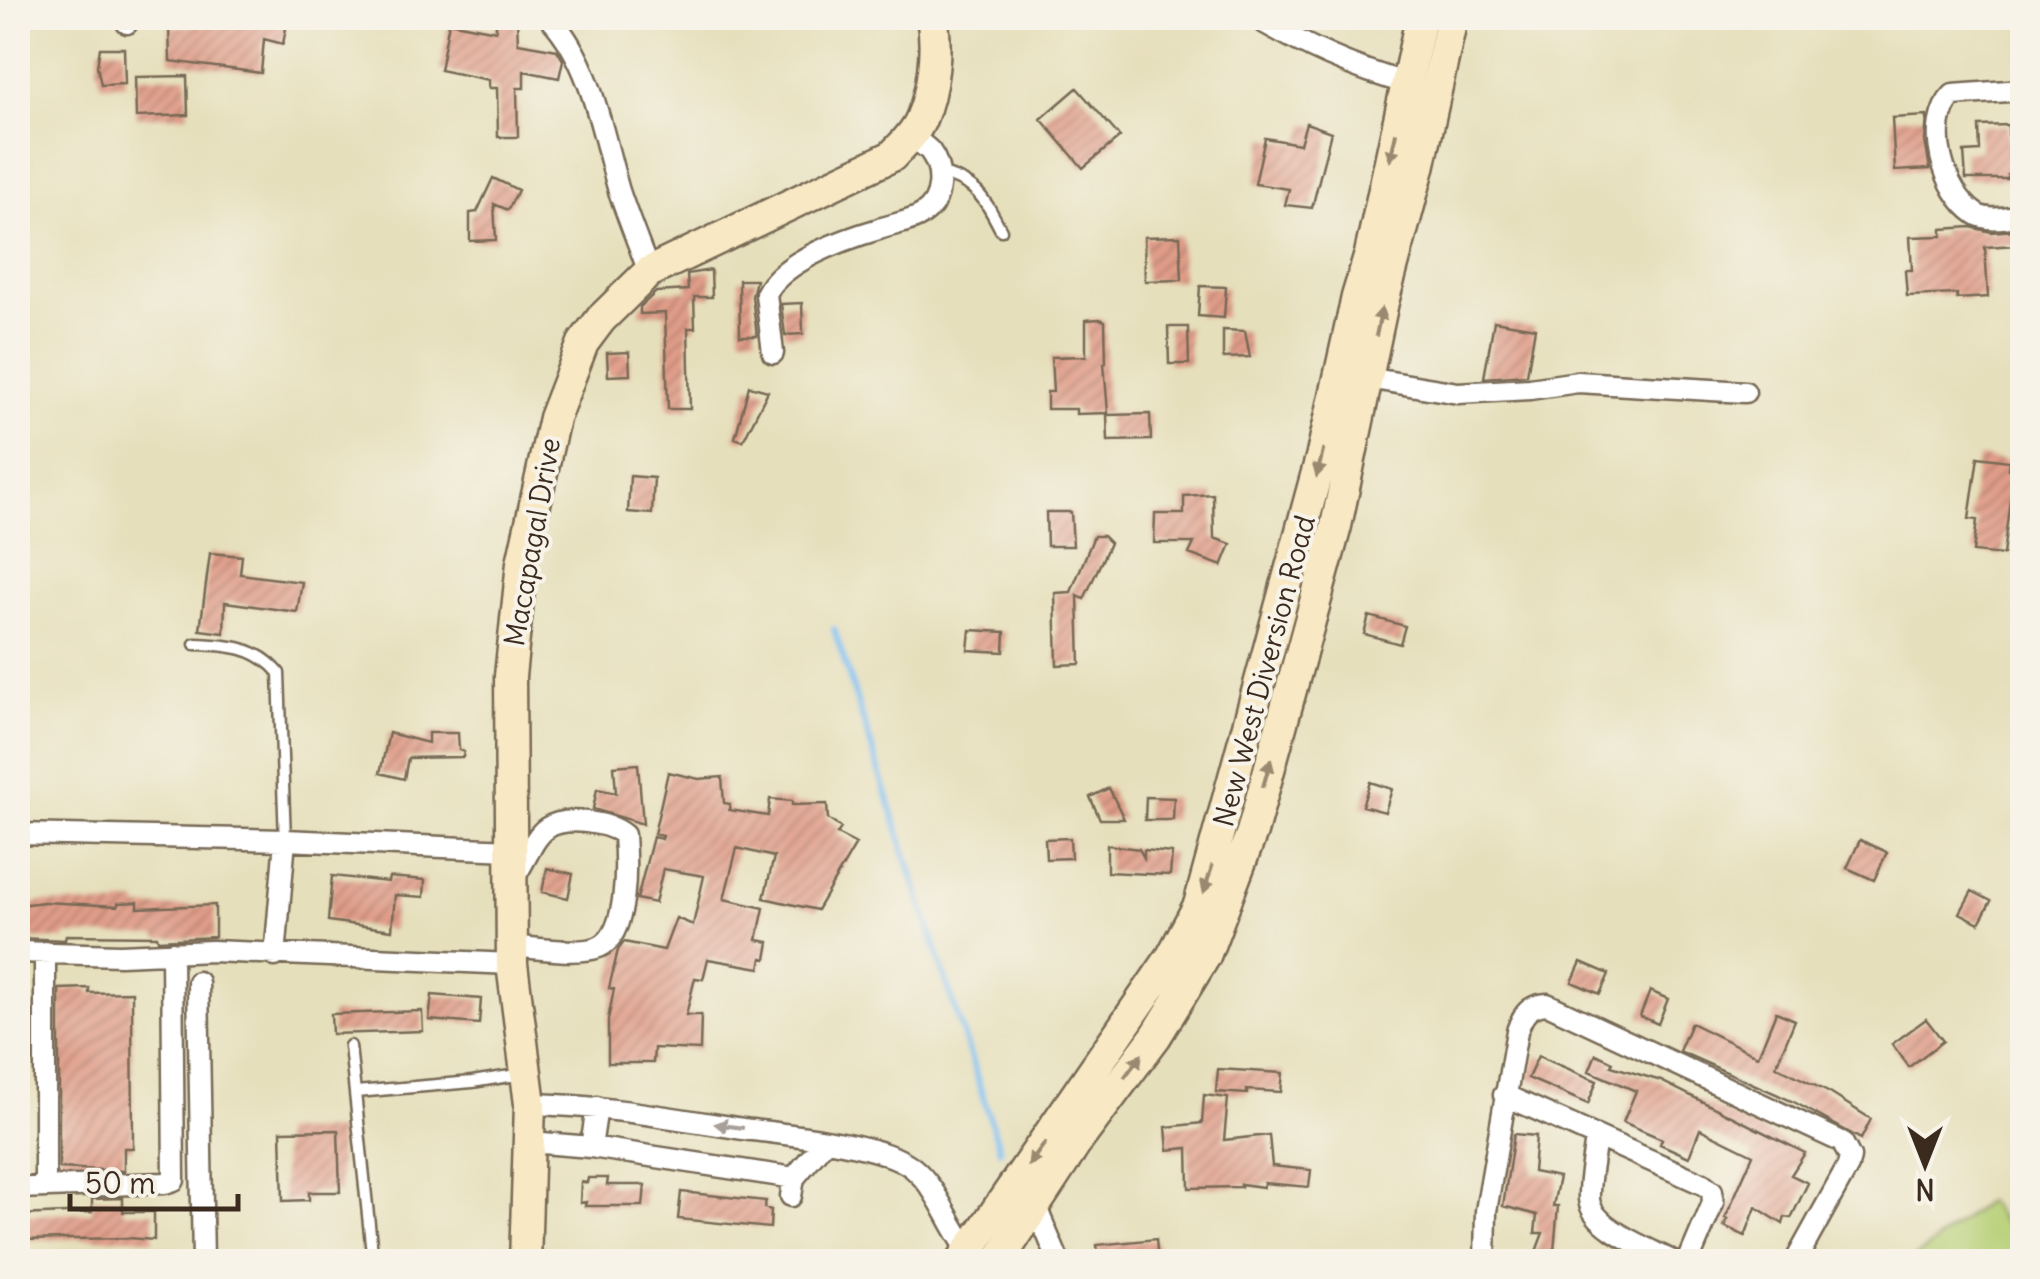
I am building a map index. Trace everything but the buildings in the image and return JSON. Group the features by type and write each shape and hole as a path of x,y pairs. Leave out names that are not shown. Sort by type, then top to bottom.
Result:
{"street":[{"path":"550,18 563,31 595,101 620,195 649,272"},
{"path":"772,353 766,294 779,276 843,240 920,216 934,205 940,193 931,152 912,136 922,118 930,82 932,18"},
{"path":"1256,18 1342,63 1406,82"},
{"name":"New West Diversion Road","path":"970,1258 1172,956 1200,905 1322,454 1421,18"},
{"name":"New West Diversion Road","path":"998,1262 1079,1140 1156,1036 1204,956 1252,832 1336,526 1452,18"},
{"path":"2022,90 1953,95 1942,106 1938,121 1943,173 1964,202 1985,217 2022,215"},
{"name":"Macapagal Drive","path":"528,1261 530,1142 511,955 510,676 522,563 554,418 584,343 601,319 649,272 892,156 912,136"},
{"path":"1368,378 1458,393 1578,382 1745,392"},
{"path":"18,952 275,956 511,955 579,950 604,944 612,936 628,868 624,835 603,824 561,819 540,834 510,884"},
{"path":"18,834 510,850"},
{"path":"275,956 285,840"},
{"path":"44,952 45,1188"},
{"path":"18,1188 174,1180 172,952"},
{"path":"198,982 202,1262"},
{"path":"1485,1262 1486,1210 1504,1095 1520,1020 1535,1004 1547,1004 1842,1142 1850,1157 1848,1166 1796,1262"},
{"path":"527,1089 597,1107 825,1140 894,1157 912,1166 925,1180 970,1258"},
{"path":"1504,1095 1704,1184 1712,1191 1713,1203 1688,1262"},
{"path":"591,1147 597,1107"},
{"path":"1596,1137 1589,1199 1592,1213 1604,1224 1674,1262"},
{"path":"530,1142 591,1147 792,1187 825,1140"},
{"path":"1036,1207 1059,1262"}],"lane":[{"path":"938,173 966,180 1001,230"},
{"path":"195,644 229,645 254,652 268,660 278,673 285,840"},
{"path":"350,1046 373,1262"},
{"path":"356,1092 472,1082 527,1089"}],"green space":[{"path":"1987,1201 2022,1245 2022,1251 2009,1261 1911,1261"}],"waterway":[{"path":"834,629 1000,1150"}]}
